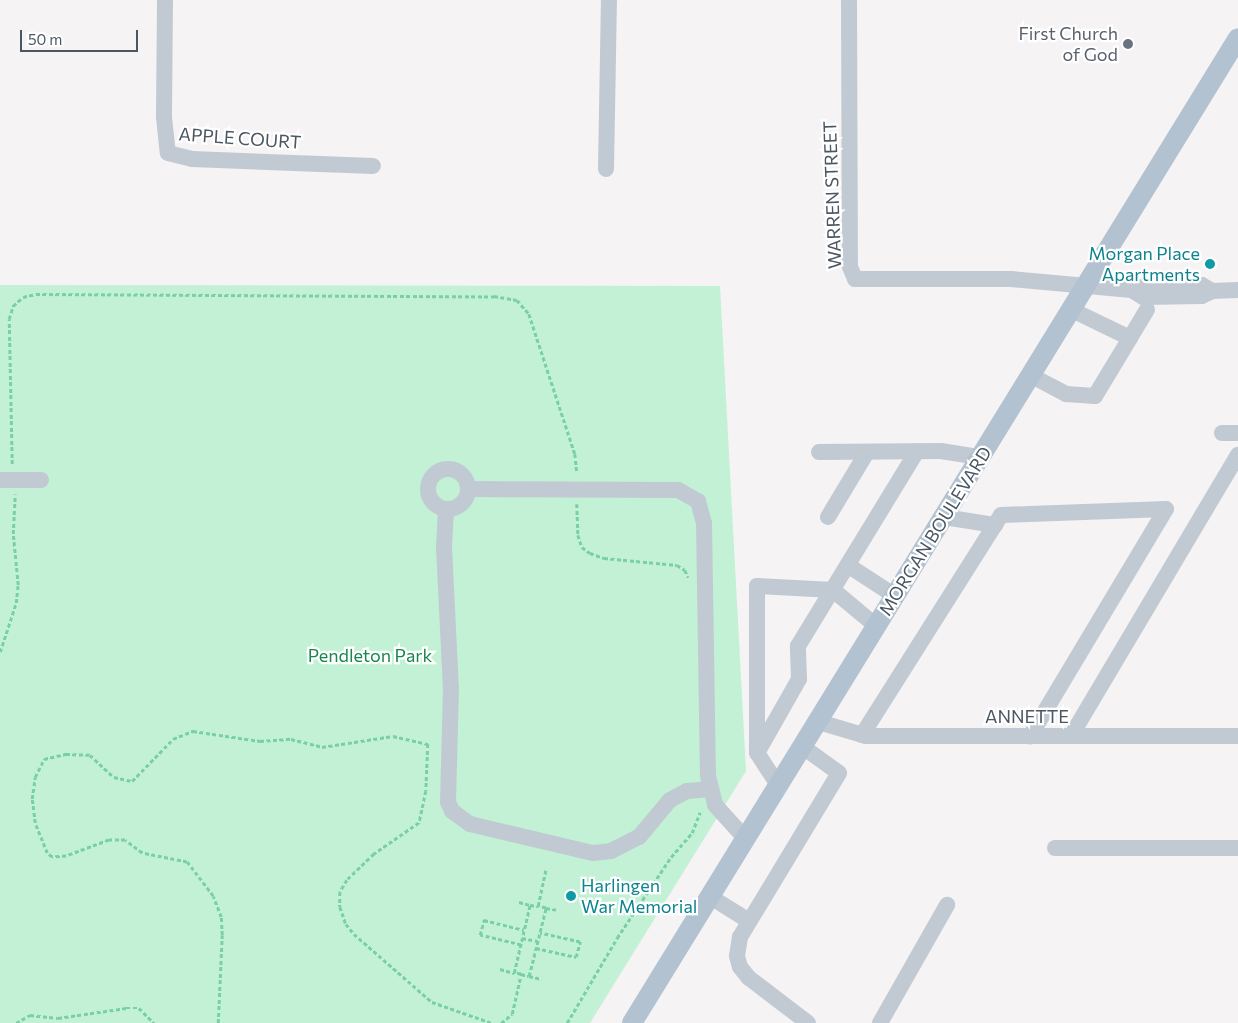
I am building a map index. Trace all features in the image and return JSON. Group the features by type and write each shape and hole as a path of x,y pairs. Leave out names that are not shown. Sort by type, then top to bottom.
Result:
{"main road":[{"name":"MORGAN BOULEVARD","path":"632,1023 745,838 819,722 1070,309 1238,38"}],"street":[{"name":"APPLE COURT","path":"165,0 164,117 168,153 192,159 373,166"},
{"path":"606,169 609,0"},
{"name":"WARREN STREET","path":"849,0 851,274 863,281 1011,280 1085,286"},
{"path":"1085,286 1132,290 1143,297 1202,296 1212,291 1238,290"},
{"path":"1070,309 1130,338"},
{"path":"1030,375 1066,394 1096,396 1147,310"},
{"path":"819,452 917,451 980,457"},
{"path":"757,753 799,679 798,646 849,566 917,451"},
{"path":"828,517 867,452"},
{"path":"1071,736 1238,455"},
{"path":"454,470 464,477 468,489 464,502 446,509 430,498 428,485 435,474 454,470"},
{"path":"7,480 41,480"},
{"path":"468,489 678,490 698,501 704,523 708,776 704,790"},
{"path":"446,509 444,547 451,688 448,802 452,811 470,824 593,852 611,851 639,837 670,800 687,791 704,790"},
{"path":"862,735 1000,515 1166,509 1030,736"},
{"path":"944,517 995,525"},
{"path":"849,566 895,596"},
{"path":"778,785 757,753 757,586 833,590 876,626"},
{"name":"ANNETTE","path":"819,722 862,735 1238,736"},
{"path":"803,747 839,773 740,937 737,956 740,967 808,1023"},
{"path":"704,790 745,838"},
{"path":"1056,848 1238,848"},
{"path":"710,896 750,921"},
{"path":"880,1023 947,905"}],"path":[{"path":"0,652 12,621 18,584 7,480 8,319 13,306 23,297 36,294 494,296 517,300 528,314 575,454 578,490 578,535 582,548 604,558 677,565 685,570 689,579"},
{"path":"218,1023 222,935 221,917 213,896 187,862 171,856 142,852 125,840 109,840 66,856 52,857 47,853 35,823 32,799 35,777 44,759 66,754 90,755 114,777 132,781 184,732 260,741 291,739 322,747 393,736 428,744 426,791 419,823 374,854 347,880 340,892 340,907 346,924 354,934 432,1002 492,1023"},
{"path":"567,1023 617,938 671,857 695,828 700,814 704,790"},
{"path":"538,906 546,868"},
{"path":"519,902 558,910"},
{"path":"514,972 530,905"},
{"path":"529,976 546,908"},
{"path":"520,945 480,936 484,920 524,930"},
{"path":"536,948 576,957 580,942 540,933"},
{"path":"522,938 538,941"},
{"path":"500,969 542,979"},
{"path":"501,1023 512,1014 521,974"},
{"path":"16,1023 30,1015 58,1018 126,1008 140,1008 154,1023"}],"green space":[{"name":"Pendleton Park","path":"0,285 720,286 746,771 590,1023 0,1023"}],"place":[{"name":"First Church of God","path":"1128,44"},
{"name":"Morgan Place Apartments","path":"1210,264"},
{"name":"Harlingen War Memorial","path":"571,896"}]}
